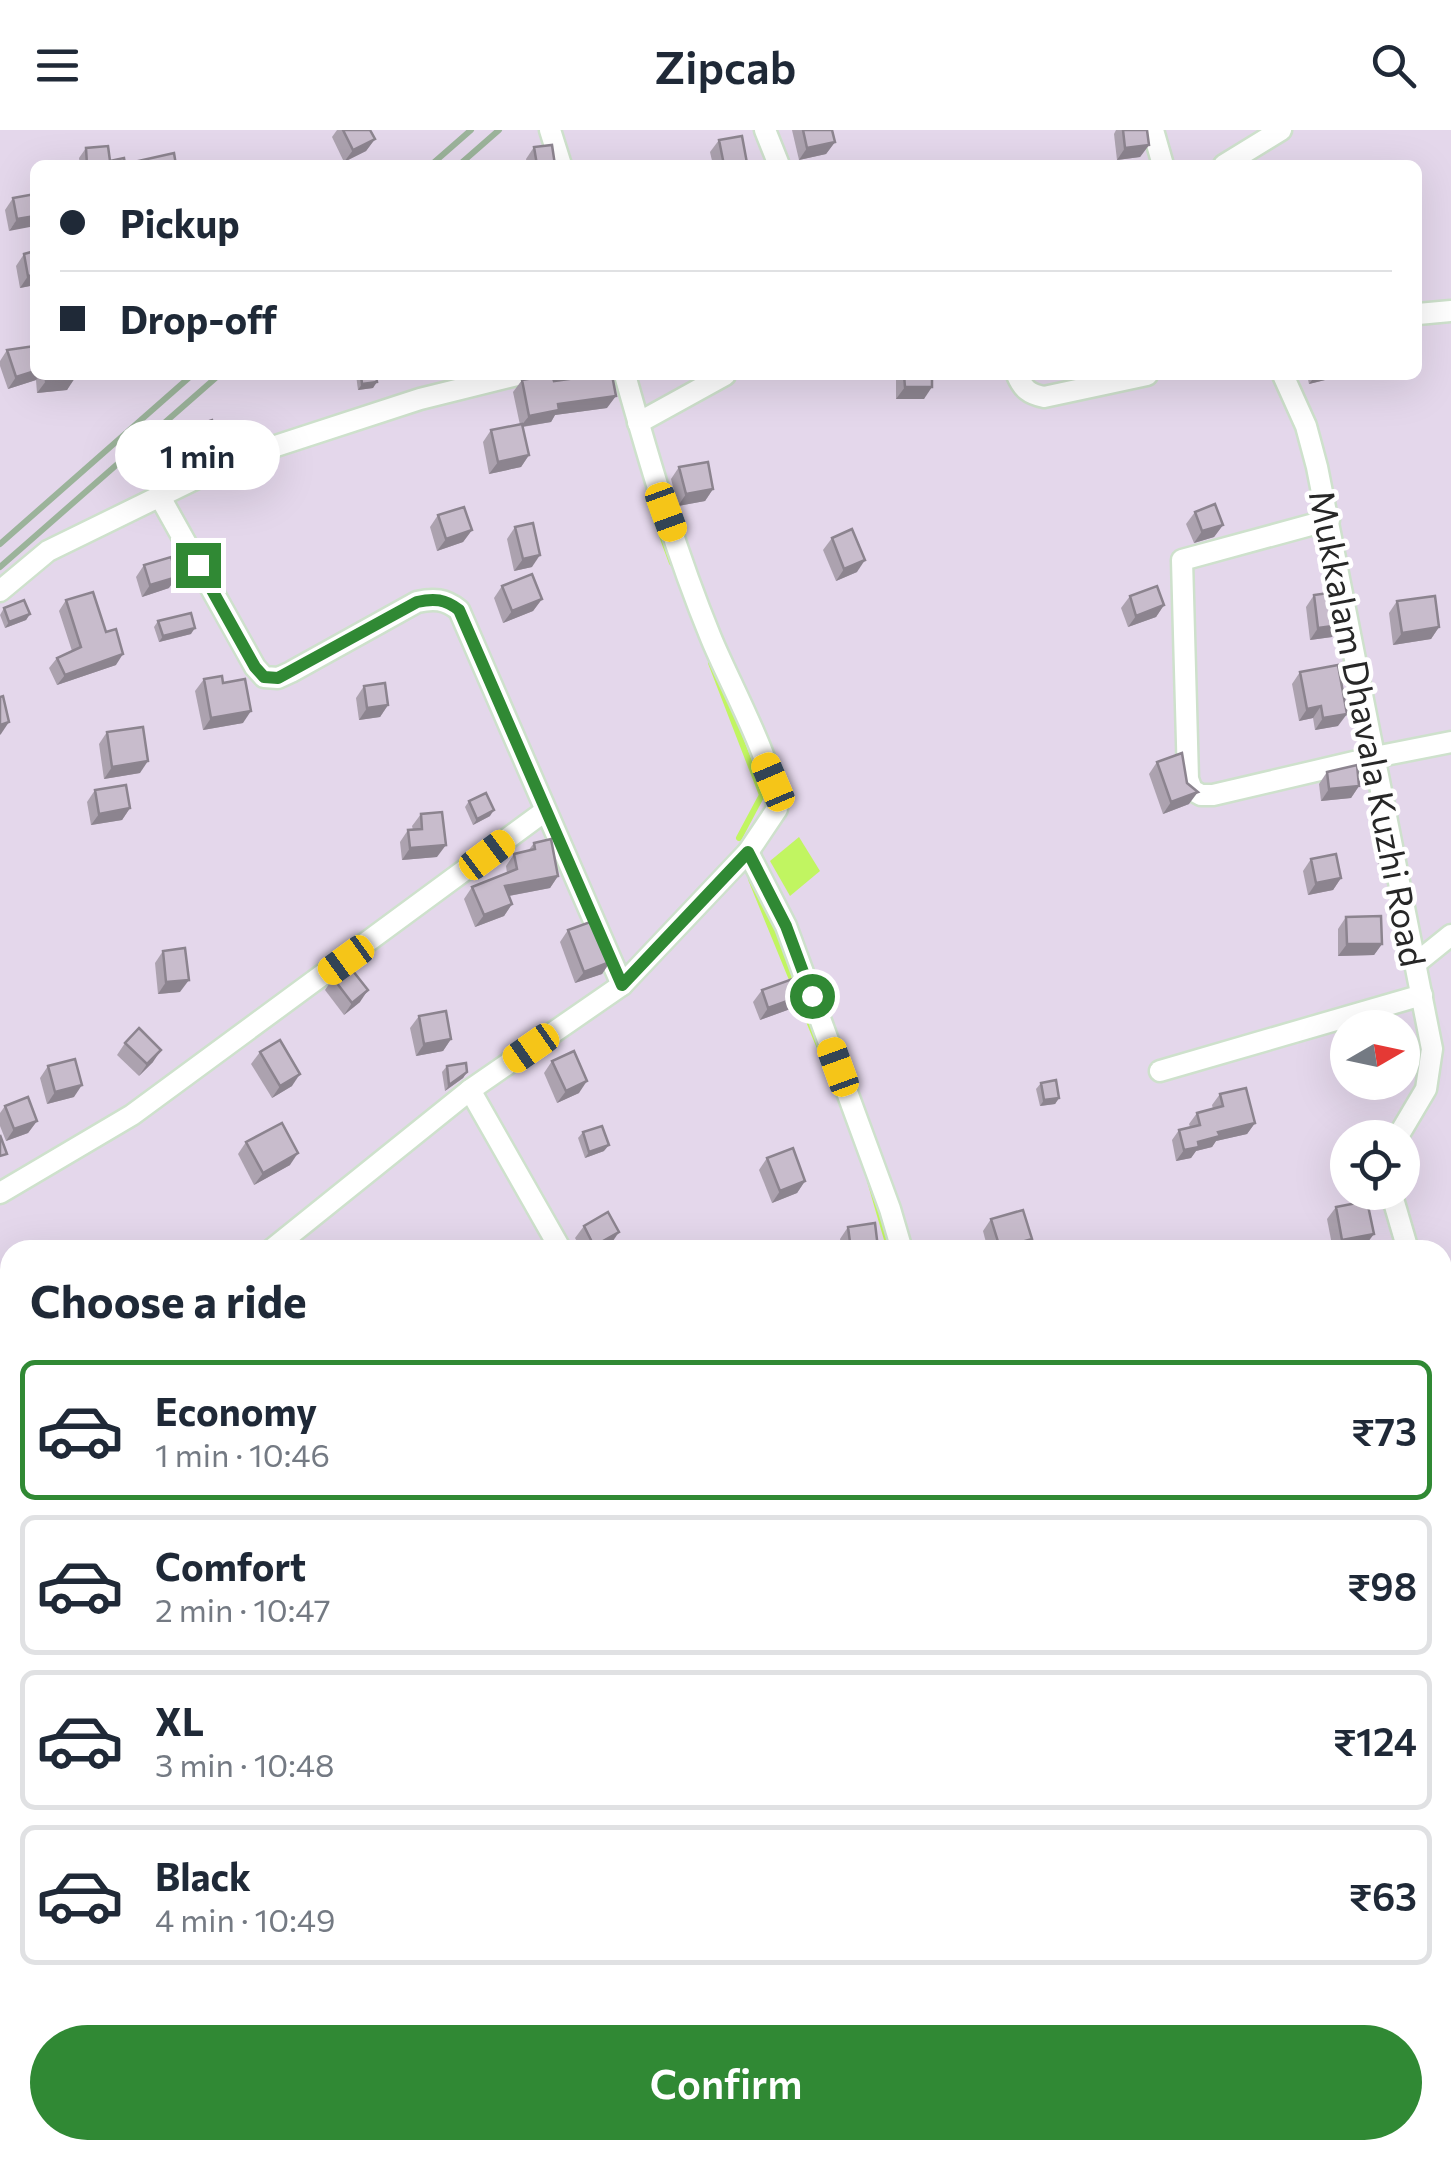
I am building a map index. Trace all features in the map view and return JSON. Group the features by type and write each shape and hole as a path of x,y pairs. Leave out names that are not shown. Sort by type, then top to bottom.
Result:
{"street":[{"path":"550,130 560,160"},
{"path":"765,130 777,160"},
{"path":"1153,130 1161,160"},
{"path":"1232,160 1281,130"},
{"path":"1422,314 1451,312"},
{"path":"0,591 48,550 236,459 420,399 496,380"},
{"path":"283,1240 470,1090 622,985 748,852 777,810 773,782 710,636 655,481 626,380"},
{"path":"638,423 716,380"},
{"path":"1019,380 1031,394 1044,397 1124,380"},
{"name":"Mukkalam Dhavala Kuzhi Road","path":"1285,380 1306,426 1329,520 1432,1049 1426,1089 1408,1120"},
{"path":"160,497 264,677 278,678 417,602 448,602 459,610 622,985"},
{"path":"1329,520 1182,560 1188,779 1192,790 1213,795 1451,742"},
{"path":"0,1193 132,1115 544,811"},
{"path":"748,852 786,926 899,1240"},
{"path":"1415,964 1451,935"},
{"path":"1160,1071 1422,995"},
{"path":"470,1090 555,1240"},
{"path":"1396,1210 1405,1240"}],"shaded area":[{"path":"799,837 820,871 790,896 770,861"}],"building":[{"path":"343,130 370,130 375,139 353,150"},
{"path":"803,130 832,130 835,142 807,148"},
{"path":"1123,130 1147,130 1149,145 1125,148"},
{"path":"742,136 746,160 723,160 719,140"},
{"path":"552,145 554,160 536,160 534,147"},
{"path":"108,146 110,160 87,160 86,148"},
{"path":"174,153 175,160 143,160"},
{"path":"30,195 30,217 17,219 13,198"},
{"path":"30,252 30,276 28,276 24,254"},
{"path":"30,347 30,373 16,377 7,350"},
{"path":"522,380 613,380 616,396 558,404 559,410 529,416"},
{"path":"904,380 932,380 932,387 905,387"},
{"path":"212,420 219,440 192,450 184,430"},
{"path":"522,424 529,455 498,462 491,430"},
{"path":"708,462 713,489 686,494 679,467"},
{"path":"1215,504 1223,525 1202,531 1195,512"},
{"path":"464,507 472,530 446,539 438,515"},
{"path":"533,523 540,555 523,559 515,527"},
{"path":"852,529 865,560 844,569 832,538"},
{"path":"171,557 177,577 150,585 144,565"},
{"path":"532,574 542,599 512,611 502,586"},
{"path":"1157,586 1164,605 1136,616 1130,596"},
{"path":"93,592 106,632 116,629 123,654 65,675 57,658 81,647 66,600"},
{"path":"1336,592 1340,625 1318,628 1314,595"},
{"path":"1435,596 1439,627 1402,633 1397,601"},
{"path":"24,600 30,614 9,622 4,608"},
{"path":"191,613 195,628 163,636 158,621"},
{"path":"1338,665 1347,714 1323,718 1321,706 1307,709 1300,672"},
{"path":"222,676 223,683 245,679 251,711 211,718 204,679"},
{"path":"385,683 388,705 367,708 364,686"},
{"path":"3,696 9,722 0,725 0,697"},
{"path":"143,727 148,761 112,767 107,732"},
{"path":"1182,753 1187,783 1198,792 1171,802 1157,762"},
{"path":"1357,765 1359,786 1329,789 1327,772"},
{"path":"126,785 130,808 99,814 95,790"},
{"path":"486,793 494,810 477,819 469,801"},
{"path":"442,812 446,845 410,848 408,830 422,829 421,814"},
{"path":"551,839 558,876 505,886 512,904 484,915 472,887 517,869 514,854 535,849 534,843"},
{"path":"1382,841 1386,860 1383,861 1377,842"},
{"path":"1336,854 1341,878 1316,883 1311,859"},
{"path":"1381,916 1382,944 1347,944 1346,917"},
{"path":"593,921 610,962 584,972 568,930"},
{"path":"185,948 189,980 166,982 163,951"},
{"path":"349,966 368,990 352,1003 333,978"},
{"path":"795,978 801,996 768,1008 762,990"},
{"path":"446,1011 451,1039 424,1044 419,1016"},
{"path":"139,1028 161,1050 147,1064 125,1043"},
{"path":"280,1040 300,1074 280,1086 260,1052"},
{"path":"574,1051 587,1081 566,1091 552,1061"},
{"path":"75,1059 82,1085 55,1092 48,1066"},
{"path":"466,1063 467,1072 449,1085 447,1066"},
{"path":"1056,1080 1059,1098 1044,1100 1041,1083"},
{"path":"1246,1088 1255,1123 1218,1132 1220,1136 1184,1150 1179,1130 1200,1125 1197,1113 1223,1106 1220,1094"},
{"path":"28,1097 37,1121 14,1129 5,1106"},
{"path":"282,1123 298,1153 263,1173 246,1142"},
{"path":"602,1126 609,1145 589,1152 583,1132"},
{"path":"0,1135 7,1154 0,1156"},
{"path":"793,1148 805,1181 780,1191 767,1158"},
{"path":"1023,1210 1032,1239 998,1240 991,1219"},
{"path":"1337,1210 1369,1210 1374,1234 1342,1240"},
{"path":"608,1212 619,1232 605,1240 591,1240 584,1226"},
{"path":"875,1223 877,1240 850,1240 848,1227"}],"waterway":[{"path":"648,498 672,563"},
{"path":"711,663 762,795 739,838"},
{"path":"751,879 820,1048"},
{"path":"870,1181 887,1240"}],"railway":[{"path":"437,160 471,130"},
{"path":"465,160 499,130"},
{"path":"0,544 186,380"},
{"path":"0,567 213,380"}],"route":[{"path":"198,565 264,677 278,678 417,602 448,602 459,610 622,985 748,852 786,926 812,996"}]}
